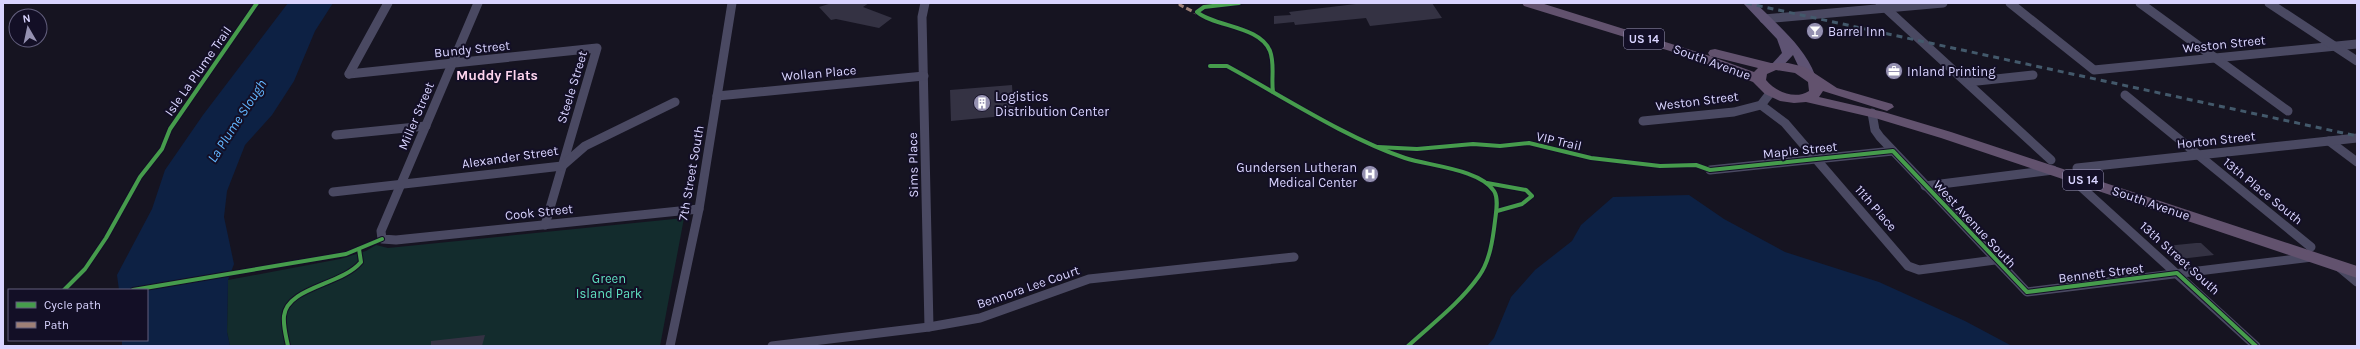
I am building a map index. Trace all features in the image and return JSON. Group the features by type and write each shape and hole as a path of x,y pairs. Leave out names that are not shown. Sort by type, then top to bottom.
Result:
{"highway":[{"name":"South Avenue","path":"1528,3 1688,52 1759,79"},
{"name":"South Avenue","path":"1544,3 1691,47 1773,66 1793,68 1811,77 1822,86 1850,97 1912,114 2062,168 2311,252 2357,262"},
{"name":"South Avenue","path":"1773,66 1760,73 1759,79 1761,84 1771,92 1786,98 1806,98 1872,113 2062,168"},
{"path":"1806,98 1812,96 1817,89 1811,77"},
{"name":"South Avenue","path":"2311,252 2335,264 2357,272"}],"main road":[{"path":"1749,3 1803,59 1811,77"},
{"path":"1773,66 1783,60 1788,53 1782,38"}],"street":[{"name":"Bundy Street","path":"388,3 349,74 597,48"},
{"name":"Miller Street","path":"382,239 381,232 400,185 478,3"},
{"name":"7th Street South","path":"670,346 699,209 732,3"},
{"name":"Sims Place","path":"925,3 922,17 929,327"},
{"path":"1764,19 1883,6 1943,3"},
{"name":"Weston Street","path":"2010,3 2094,70 2357,44"},
{"path":"2140,3 2288,111"},
{"path":"2269,3 2357,61"},
{"name":"13th Street South","path":"1883,6 2256,346"},
{"name":"Steele Street","path":"545,225 597,48"},
{"name":"Wollan Place","path":"717,96 924,76"},
{"path":"1968,82 2033,76"},
{"path":"1761,105 1771,92"},
{"name":"13th Place South","path":"2125,95 2198,154 2311,252"},
{"name":"Alexander Street","path":"333,192 562,166 585,146 675,102"},
{"name":"Weston Street","path":"1643,121 1734,112 1761,105"},
{"name":"11th Place","path":"1761,105 1785,123 1908,266 1919,270 1995,260"},
{"name":"West Avenue South","path":"1872,113 1875,130 1893,151 2027,292"},
{"path":"336,135 426,126"},
{"name":"Horton Street","path":"1925,186 2062,168 2357,138"},
{"path":"2329,141 2357,162"},
{"name":"Maple Street","path":"1710,170 1893,151"},
{"name":"Cook Street","path":"382,239 396,240 699,209"},
{"name":"Bennett Street","path":"2027,292 2177,273 2311,252"},
{"name":"Bennora Lee Court","path":"772,346 929,327 980,318 1040,295 1089,279 1294,257"},
{"path":"2335,264 2357,282"}],"green space":[{"name":"Green Island Park","path":"684,218 660,346 230,346 227,332 228,280 340,259 366,251 376,245 388,248"}],"water":[{"name":"La Plume Slough","path":"288,3 333,3 315,31 294,81 272,115 245,145 227,191 224,217 234,264 228,280 227,332 230,346 122,346 122,341 148,341 148,289 119,289 117,275 152,209 165,170 203,115"},
{"path":"1689,195 1724,219 1785,252 1879,282 1965,321 2012,346 1487,346 1494,338 1511,297 1535,270 1572,241 1581,225 1613,197"}],"building":[{"path":"832,3 869,3 863,7 892,18 879,28 836,19 831,20 819,7"},
{"path":"1364,3 1432,3 1442,18 1370,26 1366,18 1295,25 1294,22 1274,24 1274,16 1291,15 1289,12"},
{"name":"Logistics Distribution Center","path":"1012,85 1014,115 951,121 950,90"},
{"path":"2201,243 2214,255 2180,259 2166,246"},
{"path":"485,335 482,346 431,346 431,341"}],"railway":[{"path":"1746,3 2357,136"}],"marked path":[{"path":"1180,3 1180,5 1198,14"}],"cycle path":[{"name":"Isle La Plume Trail","path":"65,289 85,269 106,238 117,215 140,177 162,149 170,129 257,3"},
{"path":"1239,3 1204,7 1197,12 1200,15 1251,34 1267,46 1270,51 1272,62 1273,92"},
{"path":"1210,66 1227,66 1364,141 1405,158 1471,175 1487,183 1495,192 1497,202 1494,231 1490,250 1480,275 1450,308 1408,346"},
{"name":"VIP Trail","path":"1378,147 1417,149 1473,144 1500,146 1529,143 1591,158 1628,161 1660,166 1696,165 1710,170 1893,151 2027,292 2177,273 2256,346"},
{"path":"1487,183 1526,190 1532,196 1522,204 1497,211"},
{"path":"139,289 346,254 382,239"},
{"path":"288,346 284,330 284,313 288,303 308,290 333,281 354,270 361,262 359,249"}],"place":[{"name":"Barrel Inn","path":"1815,31"},
{"name":"Inland Printing","path":"1894,71"},
{"name":"Logistics Distribution Center","path":"982,103"},
{"name":"Gundersen Lutheran Medical Center","path":"1370,174"}],"district":[{"name":"Muddy Flats","path":"497,75"}]}
